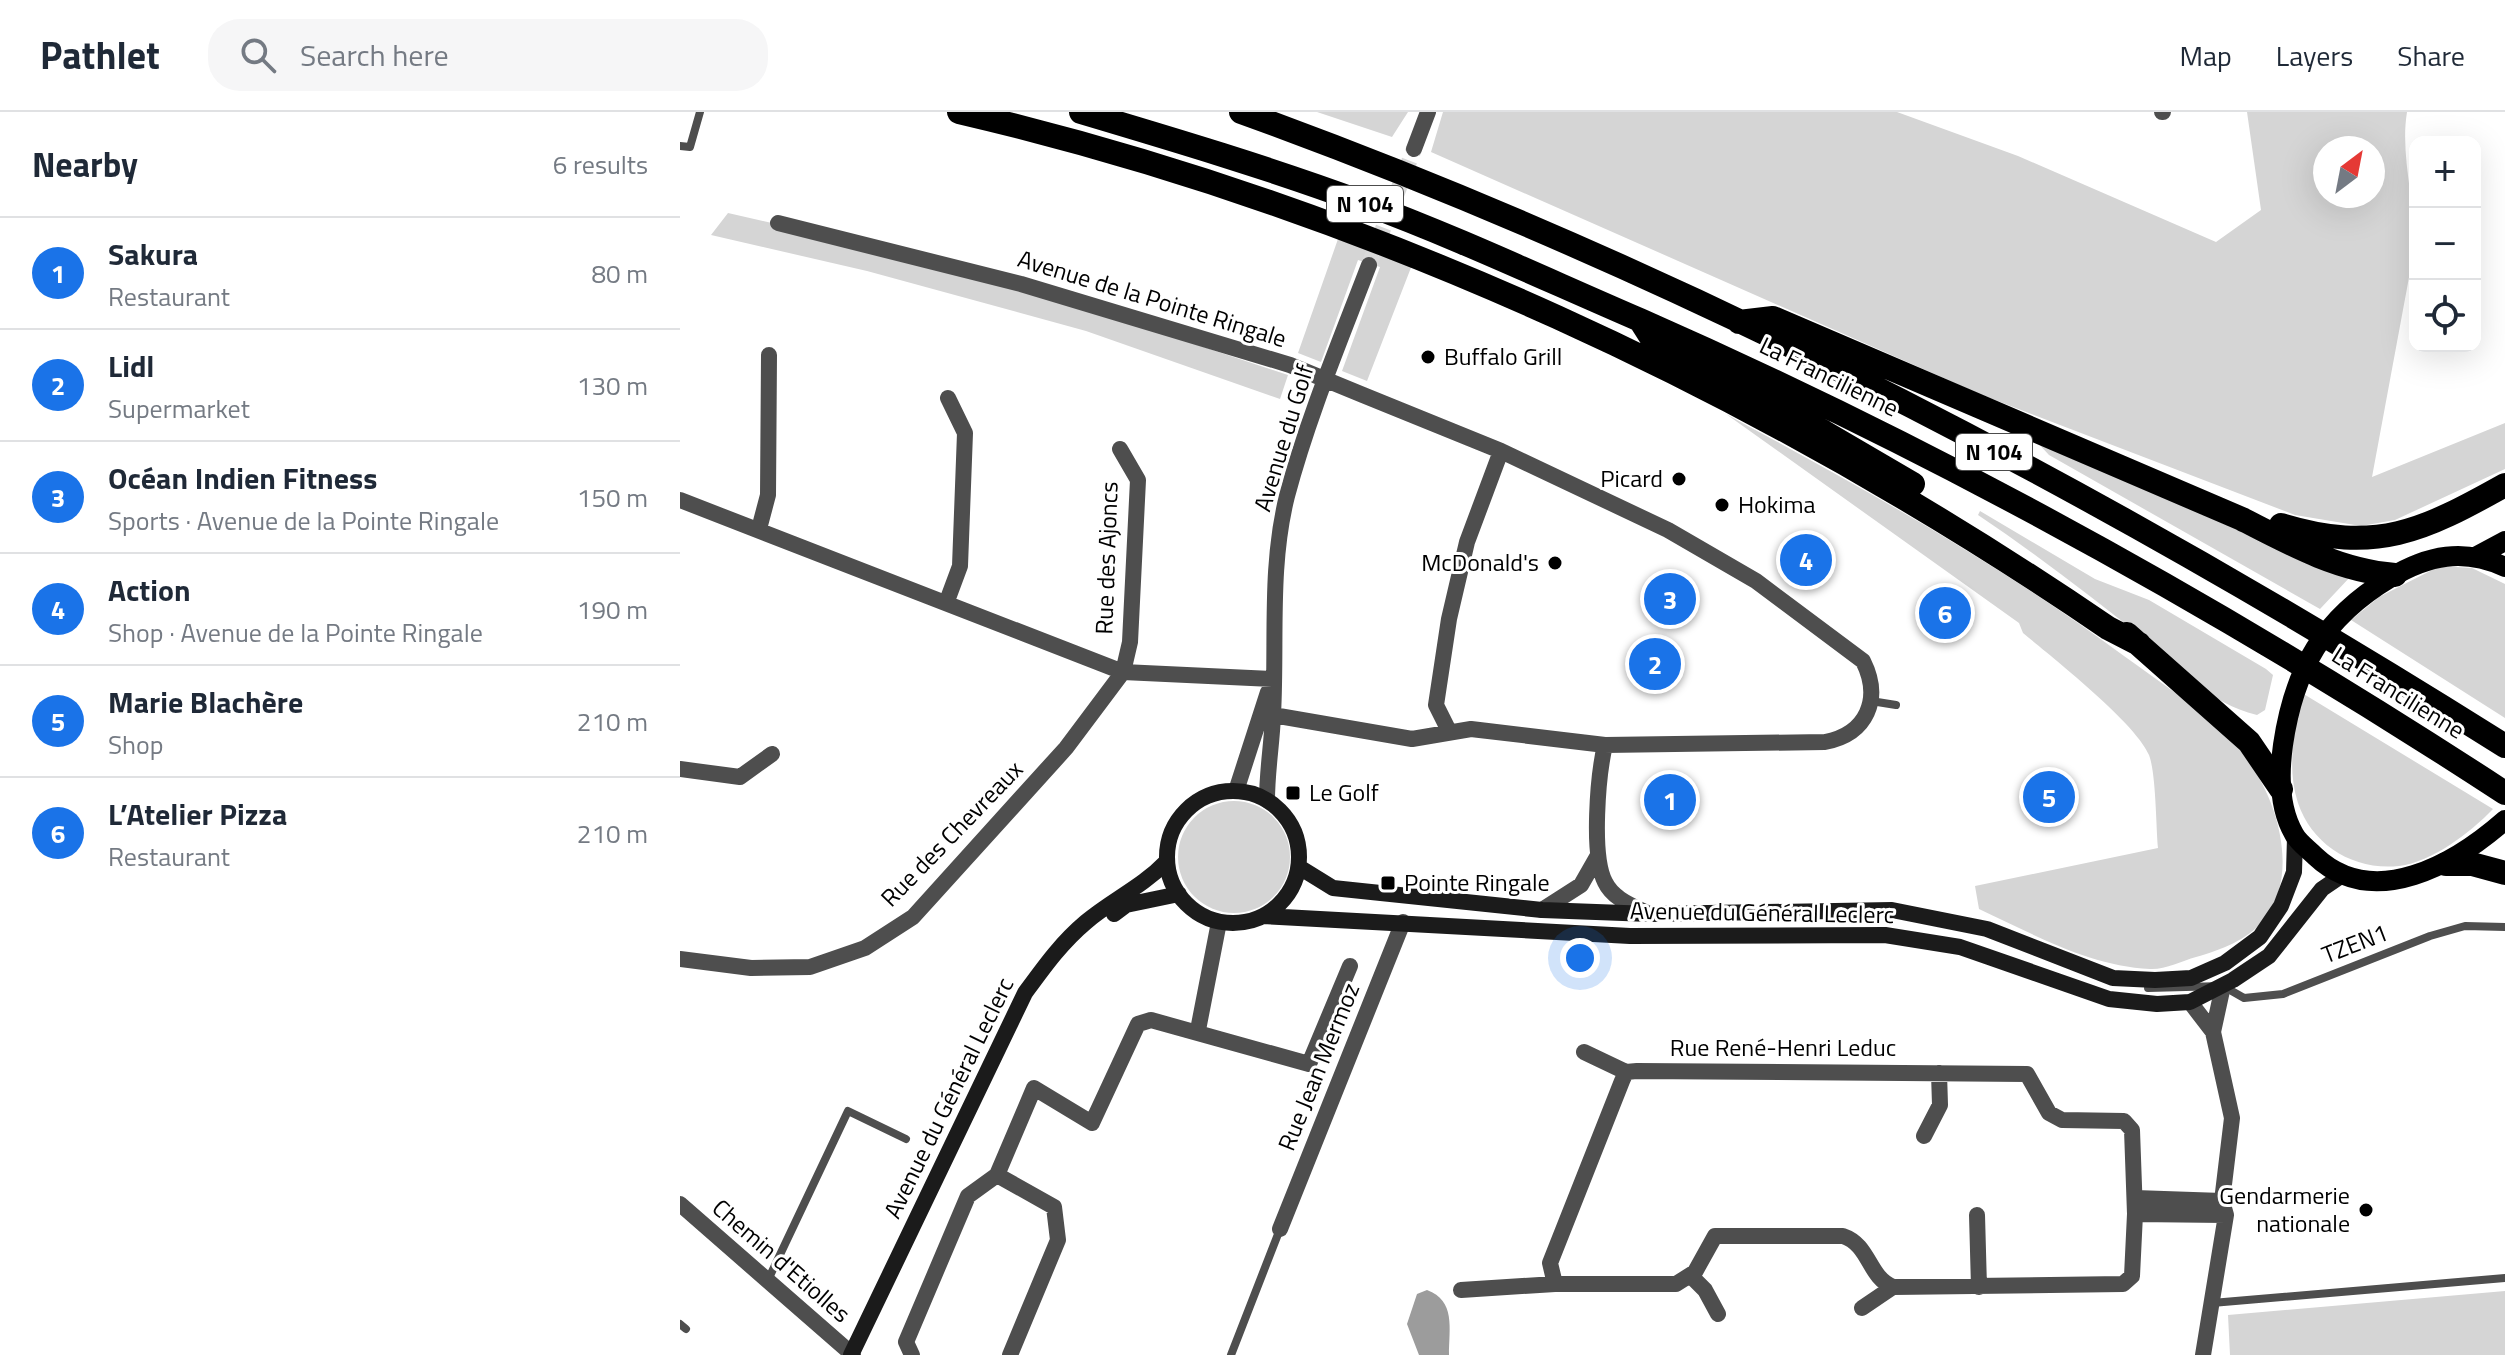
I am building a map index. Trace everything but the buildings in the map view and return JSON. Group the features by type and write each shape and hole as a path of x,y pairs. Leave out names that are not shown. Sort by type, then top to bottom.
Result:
{"highway":[{"path":"959,112 1029,128 1258,198 1520,302 1786,430 1883,485 2108,628 2139,644"},
{"name":"La Francilienne","path":"1081,112 1210,150 1362,202 1535,272 1693,342 1902,444 2079,536 2417,736 2505,793"},
{"name":"La Francilienne","path":"1241,112 1379,162 1529,225 1739,322 2097,506 2245,589 2505,746"},
{"path":"1739,322 1773,318 2340,564 2395,575"},
{"path":"1640,321 1656,345 1824,432 1959,513 2069,589 2139,644 2249,742 2281,789"},
{"path":"2242,519 2265,521 2341,539 2398,536 2446,518 2505,485"},
{"path":"2446,864 2472,864 2505,873"}],"main road":[{"path":"2477,556 2505,541"},
{"path":"2505,567 2477,556 2449,555 2422,561 2357,600 2332,624 2307,660 2288,709 2281,789 2285,812 2295,837 2324,864 2344,874 2376,880 2404,878 2446,864 2505,820"},
{"path":"1236,791 1267,800 1287,818 1298,842 1299,867 1293,886 1282,902 1263,916 1246,922 1219,922 1201,915 1179,894 1166,862 1170,836 1180,817 1195,802 1215,793 1236,791"},
{"name":"Avenue du Général Leclerc","path":"1299,867 1323,885 1333,888 1542,910 1650,914 1892,910 1987,929 2113,978 2191,978 2225,963 2260,937 2281,906 2294,872 2295,837"},
{"name":"Avenue du Général Leclerc","path":"854,1355 1025,993 1068,938 1088,920 1148,881 1166,862"},
{"name":"Avenue du Général Leclerc","path":"1263,916 1630,936 1885,935 1960,947 2109,999 2157,1004 2190,1002 2223,986 2269,956 2322,889 2344,874"},
{"name":"Avenue du Général Leclerc","path":"854,1355 1034,998 1065,954 1126,905 1179,894"}],"street":[{"path":"1414,149 1428,112"},
{"name":"Avenue de la Pointe Ringale","path":"778,223 1021,284 1290,365 1501,451 1668,530 1756,581 1863,661 1870,674 1871,701"},
{"name":"Avenue du Golf","path":"1267,800 1267,763 1273,715 1276,567 1287,498 1303,442 1369,265"},
{"path":"759,529 768,495 769,355"},
{"path":"947,601 960,566 965,433 948,398"},
{"name":"Rue des Ajoncs","path":"1120,449 1138,480 1130,642 1123,672"},
{"path":"1449,731 1436,705 1449,619 1467,542 1501,451"},
{"path":"680,500 947,601 1123,672 1273,679 1236,791"},
{"name":"Rue des Chevreaux","path":"680,959 751,968 810,967 865,948 913,917 1066,748 1123,672"},
{"path":"1273,715 1412,739 1471,729 1605,745 1825,742 1849,736 1863,722 1871,701"},
{"path":"1605,745 1597,857 1605,883 1622,901 1650,914"},
{"path":"680,769 740,777 772,754"},
{"path":"1542,910 1581,885 1597,857"},
{"path":"1198,1030 1219,922"},
{"name":"Rue Jean Mermoz","path":"1280,1229 1403,922"},
{"path":"912,1355 906,1342 968,1196 997,1175 1034,1088 1092,1123 1138,1024 1159,1021 1309,1064 1350,966"},
{"path":"2203,1355 2224,1208 2232,1118 2213,1032 2223,986"},
{"path":"2190,1002 2213,1032"},
{"name":"Rue René-Henri Leduc","path":"1584,1052 1626,1072 2027,1074 2049,1113 2062,1120 2124,1121 2132,1130 2135,1206 2132,1276 2123,1284 1893,1287"},
{"path":"1555,1284 1550,1263 1626,1072"},
{"path":"1924,1136 1940,1105 1939,1073"},
{"path":"997,1175 1054,1207 1058,1224 1058,1240 1010,1355"},
{"name":"Chemin d'Etiolles","path":"680,1204 854,1355"},
{"path":"2135,1206 2224,1208"},
{"path":"1977,1215 1979,1287"},
{"path":"1461,1290 1555,1284 1676,1284 1691,1276 1715,1236 1843,1236 1861,1245 1880,1279 1893,1287 1862,1308"},
{"path":"1691,1276 1705,1290 1718,1314"}],"lane":[{"path":"680,146 690,147 700,112"},
{"path":"1871,701 1896,705"},
{"name":"TZEN1","path":"2113,978 2140,987 2223,986 2244,998 2283,994 2430,936 2465,926 2505,927"},
{"path":"768,1281 848,1111 906,1139"},
{"path":"1231,1355 1280,1229"},
{"path":"2211,1303 2505,1278"}],"shaded area":[{"path":"1317,112 1408,112 1392,137"},
{"path":"1443,112 1897,112 2018,156 2216,242 2261,210 2247,112 2407,112 2409,277 2372,477 2505,423 2505,469 2395,520 2361,526 2295,515 1982,395 1431,152"},
{"path":"728,213 953,264 1288,375 1280,399 1086,331 867,271 711,235"},
{"path":"1338,239 1412,265 1367,381 1342,371 1380,267 1358,260 1321,362 1298,353"},
{"path":"1726,414 1879,499 2028,589 2167,686 2221,730 2247,759 2260,780 2278,828 2282,877 2276,900 2264,920 2242,939 2224,947 2167,967 2150,969 2127,967 2083,955 1979,909 1975,886 2158,848 2149,755 2128,726 2023,633 2019,623"},
{"path":"2035,440 2351,576 2320,609 2049,455"},
{"path":"1980,511 2095,579 2149,600 2266,669 2273,675 2265,710 2257,715 2224,703 2210,694 2084,592 1978,515"},
{"path":"2440,566 2472,568 2505,584 2505,718 2351,620 2379,597"},
{"path":"2302,693 2493,809 2450,845 2412,863 2399,866 2366,864 2337,852 2313,831 2294,789 2293,748"},
{"path":"1234,801 1255,805 1274,817 1286,836 1290,857 1286,878 1274,897 1255,909 1234,913 1213,909 1194,897 1182,878 1178,857 1182,836 1194,817 1213,805"},
{"path":"1427,1290 1443,1301 1447,1308 1449,1355 1419,1355 1407,1324 1417,1294"},
{"path":"2505,1291 2505,1355 2230,1355 2228,1315"}],"tunnel":[{"path":"1369,265 1414,149"}],"place":[{"name":"Buffalo Grill","path":"1428,357"},
{"name":"Picard","path":"1679,479"},
{"name":"Hokima","path":"1722,505"},
{"name":"Action","path":"1806,560"},
{"name":"McDonald's","path":"1555,563"},
{"name":"Océan Indien Fitness","path":"1670,599"},
{"name":"L’Atelier Pizza","path":"1945,613"},
{"name":"Lidl","path":"1655,664"},
{"name":"Le Golf","path":"1293,793"},
{"name":"Marie Blachère","path":"2049,797"},
{"name":"Sakura","path":"1670,800"},
{"name":"Pointe Ringale","path":"1388,883"},
{"name":"Gendarmerie nationale","path":"2366,1210"}]}
